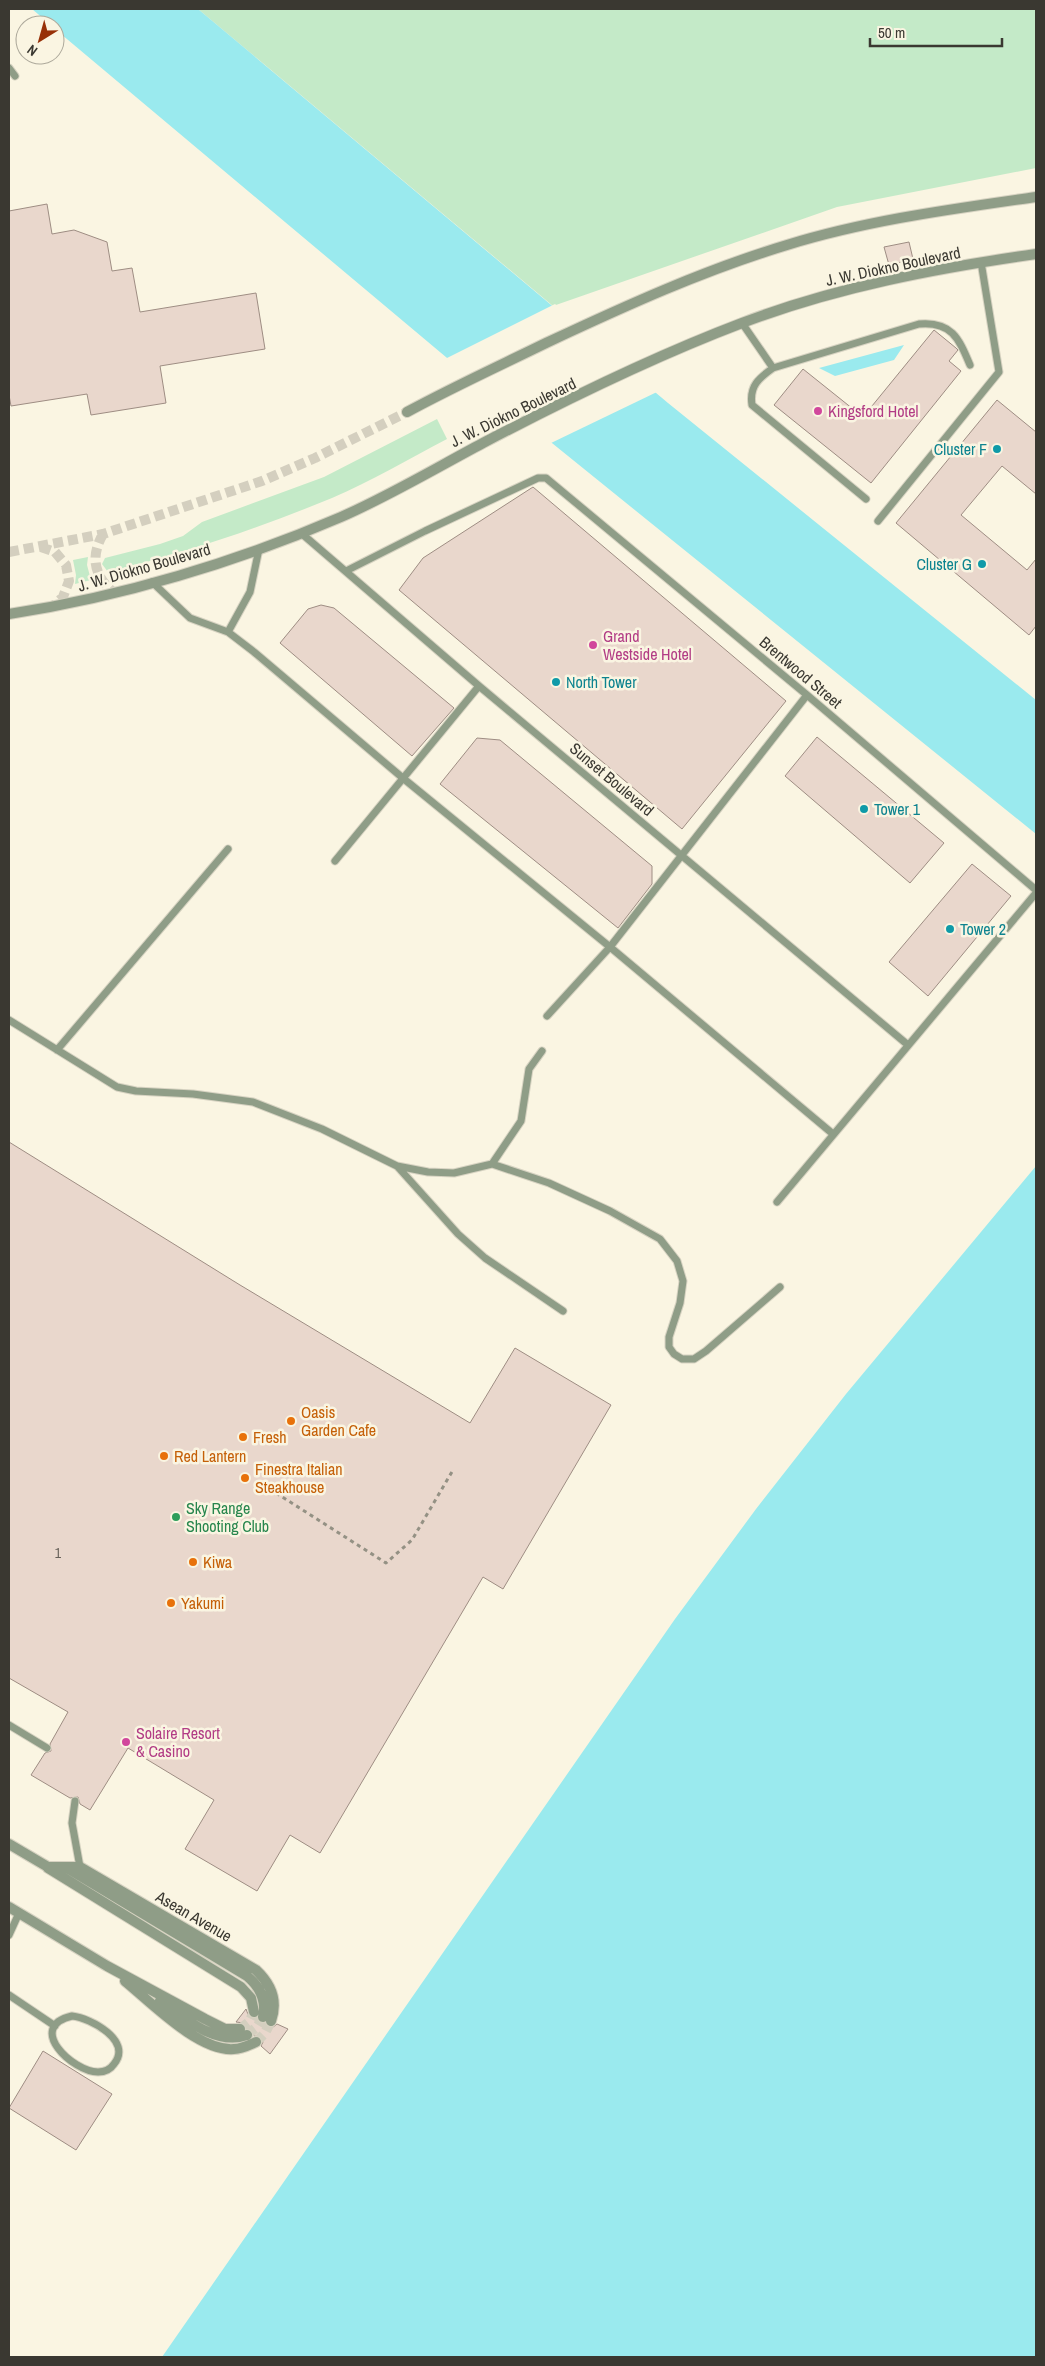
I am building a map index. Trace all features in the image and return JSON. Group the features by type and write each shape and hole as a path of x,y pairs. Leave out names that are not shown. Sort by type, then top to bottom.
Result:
{"street":[{"path":"407,412 443,392 623,307 716,268 790,244 876,224 971,206 1036,197"},
{"name":"J. W. Diokno Boulevard","path":"9,614 60,606 152,582 259,549 301,533 343,516 496,436 673,351 794,304 892,279 1036,254"},
{"path":"9,1844 241,1987 252,1998 263,2017"},
{"path":"48,1867 80,1867"},
{"name":"Asean Avenue","path":"66,1867 247,1976 258,1987 262,1995 263,2017"},
{"name":"Asean Avenue","path":"80,1867 256,1970 271,1989 274,2008 263,2017"},
{"path":"9,1907 107,1966 215,2024 248,2035 234,2049 220,2048 206,2042 174,2022 107,1966"}],"lane":[{"path":"9,68 15,76"},
{"path":"878,521 999,372 982,262"},
{"path":"742,323 773,368"},
{"path":"866,499 752,404 750,396 759,378 773,368 919,324 930,323 947,328 954,334 961,343 970,365"},
{"name":"Brentwood Street","path":"346,571 529,482 538,478 546,478 808,695 1036,891"},
{"name":"Sunset Boulevard","path":"301,533 479,686 908,1045"},
{"path":"228,632 250,592 259,549"},
{"path":"152,582 190,618 228,632 610,947 833,1134"},
{"path":"335,861 479,686"},
{"path":"546,1016 610,947 808,695"},
{"path":"57,1050 228,849"},
{"path":"777,1202 1036,891"},
{"path":"9,1020 117,1087 136,1092 193,1094 253,1102 322,1128 398,1166 428,1172 454,1173 492,1164 558,1187 610,1211 660,1239 677,1260 683,1281 680,1303 669,1337 669,1347 674,1354 682,1359 694,1359 706,1351 780,1287"},
{"path":"492,1164 521,1121 529,1070 542,1051"},
{"path":"398,1166 458,1234 485,1258 563,1311"},
{"path":"9,1725 47,1748"},
{"path":"74,1801 72,1823 80,1867"},
{"path":"9,1935 19,1913"},
{"path":"9,1994 56,2026"},
{"path":"78,2016 110,2034 114,2038 119,2050 116,2063 106,2071 93,2072 62,2054 52,2038 56,2026 65,2017 78,2016"}],"path":[{"path":"276,1493 386,1564 412,1540 453,1470"}],"green space":[{"path":"198,9 1036,9 1036,168 837,207 553,306"},
{"path":"437,419 447,439 332,498 249,530 165,557 108,572 102,564 105,558 183,536 202,522 324,477"},
{"path":"88,557 87,565 91,580 75,584 76,575 73,560"}],"water":[{"path":"32,9 198,9 668,403 1036,700 1036,834 459,368 65,37 65,15 39,15"},
{"path":"904,345 894,360 835,376 819,368"},
{"path":"1036,1166 1036,2357 162,2357 675,1619 756,1509 846,1394"}],"pier":[{"path":"555,304 659,391 549,444 445,359"}],"building":[{"path":"47,204 52,234 74,230 107,242 112,271 132,268 140,312 256,293 265,349 160,366 166,403 91,415 87,394 11,406 9,395 9,211"},
{"path":"909,242 913,259 889,265 884,247"},
{"name":"Kingsford Hotel","path":"934,330 958,350 949,361 961,371 871,483 774,405 803,369 863,417"},
{"path":"997,400 1036,432 1036,494 1002,466 961,515 1027,570 1036,559 1036,626 1029,635 896,523"},
{"name":"Grand Westside Hotel","path":"533,487 786,701 682,829 399,590 423,558"},
{"path":"321,605 334,608 454,708 412,756 280,643 308,609"},
{"name":"Tower 1","path":"817,737 944,843 910,883 785,776"},
{"path":"477,738 500,740 652,866 652,884 618,928 440,784"},
{"name":"Tower 2","path":"972,864 1011,896 928,996 889,962"},
{"path":"9,1142 240,1285 470,1423 515,1348 611,1405 503,1589 483,1577 320,1853 290,1835 257,1891 185,1849 214,1800 128,1748 90,1810 80,1804 78,1797 70,1798 31,1775 45,1753 51,1751 50,1744 68,1712 9,1678"},
{"path":"246,2009 249,2017 256,2018 259,2023 269,2027 277,2024 288,2029 270,2054 261,2046 263,2042 260,2037 254,2036 244,2023 236,2022"},
{"path":"43,2051 112,2094 76,2150 9,2108"}],"tunnel":[{"path":"9,552 103,534 262,481 315,458 407,412"},
{"path":"103,534 96,551 96,566 102,580 114,593"},
{"path":"41,547 55,552 66,565 69,581 63,597 51,608"},
{"path":"240,2029 249,2022 254,2012"},
{"path":"247,2035 257,2027 263,2017"},
{"path":"256,2042 265,2033 271,2021"}],"place":[{"name":"Kingsford Hotel","path":"818,411"},
{"name":"Cluster F","path":"997,449"},
{"name":"Cluster G","path":"982,564"},
{"name":"Grand Westside Hotel","path":"593,645"},
{"name":"North Tower","path":"556,682"},
{"name":"Tower 1","path":"864,809"},
{"name":"Tower 2","path":"950,929"},
{"name":"Oasis Garden Cafe","path":"291,1421"},
{"name":"Fresh","path":"243,1437"},
{"name":"Red Lantern","path":"164,1456"},
{"name":"Finestra Italian Steakhouse","path":"245,1478"},
{"name":"Sky Range Shooting Club","path":"176,1517"},
{"name":"Kiwa","path":"193,1562"},
{"name":"Yakumi","path":"171,1603"},
{"name":"Solaire Resort & Casino","path":"126,1742"}]}
